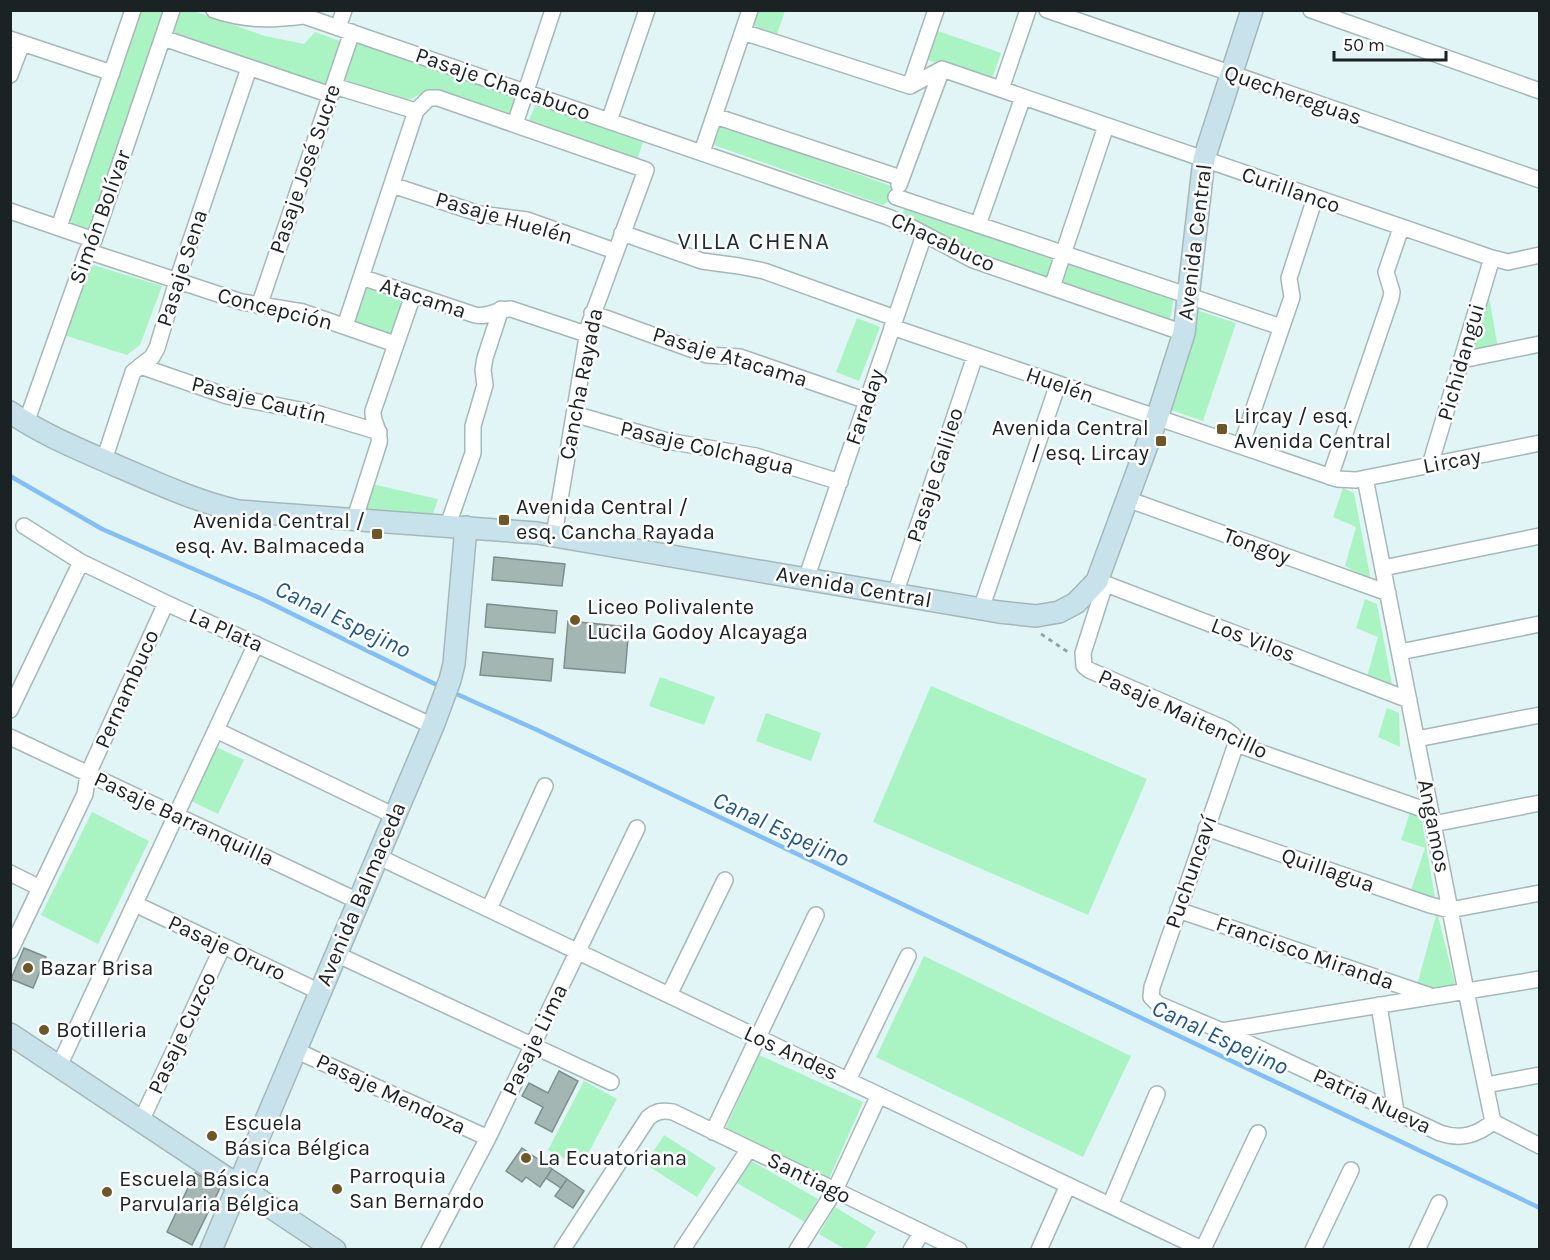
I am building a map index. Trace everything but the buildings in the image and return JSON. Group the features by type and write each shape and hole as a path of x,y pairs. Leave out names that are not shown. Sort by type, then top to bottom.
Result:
{"street":[{"name":"Simón Bolívar","path":"59,227 134,10"},
{"name":"Simón Bolívar","path":"16,418 90,245 172,10"},
{"path":"214,10 232,13"},
{"name":"Pasaje José Sucre","path":"259,306 332,91 345,30 344,10"},
{"path":"515,124 553,10"},
{"path":"609,121 647,10"},
{"path":"702,152 750,10"},
{"path":"910,86 936,10"},
{"path":"1001,89 1028,10"},
{"name":"Quechereguas","path":"1047,10 1539,180"},
{"name":"Avenida Central","path":"16,418 104,460 211,505 264,514 457,526 554,535 1024,616 1049,615 1076,603 1101,582 1127,500 1157,418 1184,333 1203,159 1252,10"},
{"path":"1311,10 1539,91"},
{"name":"Pasaje Chacabuco","path":"232,13 244,19 304,16 702,152"},
{"path":"743,32 910,86 942,69"},
{"path":"163,38 249,68 416,111 345,326"},
{"path":"10,75 16,41 112,73"},
{"name":"Pasaje Sena","path":"104,460 133,372 152,357 157,348 177,281 249,68"},
{"path":"888,216 942,69"},
{"name":"Curillanco","path":"942,69 1492,258 1508,262 1539,255"},
{"name":"Pasaje Chacabuco","path":"416,111 425,101 433,97 646,170"},
{"path":"978,225 1023,97"},
{"name":"Chacabuco","path":"715,116 901,178"},
{"path":"1052,287 1106,126"},
{"name":"Chacabuco","path":"702,152 888,216 973,260 1184,333"},
{"name":"Cancha Rayada","path":"554,535 586,334 646,170"},
{"name":"Pasaje Huelén","path":"392,185 480,214 527,220 615,251"},
{"name":"Chacabuco","path":"896,197 1281,327"},
{"path":"1241,446 1292,297 1289,278 1315,198"},
{"name":"Concepción","path":"10,211 59,227 90,245 177,281 259,306 291,309 395,344"},
{"path":"1330,477 1391,298 1392,292 1386,272 1401,228"},
{"path":"622,233 702,261 764,272 894,323"},
{"name":"Faraday","path":"807,579 924,235"},
{"name":"Pichidangui","path":"1431,465 1492,258"},
{"name":"Atacama","path":"361,277 481,316 487,316 501,309 517,310 586,334"},
{"path":"354,521 379,442 379,432 373,417 374,411 413,295"},
{"path":"457,526 473,453 473,426 485,385 483,370 485,358 501,309"},
{"name":"Pasaje Atacama","path":"592,313 707,355 740,357 867,401"},
{"name":"Huelén","path":"894,323 975,356 1330,477 1348,480 1365,478"},
{"path":"1462,360 1539,344"},
{"name":"Pasaje Galileo","path":"895,594 975,356"},
{"name":"Pasaje Cautín","path":"140,366 227,396 316,413 379,432"},
{"path":"981,609 1058,384"},
{"name":"Pasaje Colchagua","path":"574,414 645,436 756,456 840,482"},
{"name":"Lircay","path":"1365,478 1539,443"},
{"name":"Angamos","path":"1365,478 1493,1122"},
{"name":"Tongoy","path":"1127,500 1388,593"},
{"name":"La Plata","path":"24,526 81,562 433,726"},
{"name":"Avenida Balmaceda","path":"211,1250 442,704 455,655 457,526"},
{"path":"1383,568 1539,536"},
{"path":"10,710 81,562"},
{"name":"Pasaje Maitencillo","path":"1101,582 1083,653 1082,661 1089,670 1225,729 1233,735 1236,744 1432,818"},
{"name":"Los Vilos","path":"1101,582 1409,700"},
{"name":"Pernambuco","path":"10,951 85,794 88,774 166,603"},
{"path":"1400,652 1539,624"},
{"path":"59,1066 256,644"},
{"path":"1417,739 1539,715"},
{"path":"216,730 395,816"},
{"name":"Pasaje Barranquilla","path":"10,737 358,901"},
{"name":"Puchuncaví","path":"1154,1001 1151,997 1152,987 1236,744"},
{"path":"489,909 545,786"},
{"path":"1432,818 1539,803"},
{"name":"Pasaje Lima","path":"429,1250 488,1138 638,828"},
{"name":"Quillagua","path":"1206,828 1450,910"},
{"name":"Los Andes","path":"377,856 1203,1249"},
{"path":"10,873 40,888"},
{"path":"669,995 725,880"},
{"path":"1450,910 1539,893"},
{"name":"Pasaje Oruro","path":"135,904 320,992"},
{"name":"Francisco Miranda","path":"1178,910 1431,996"},
{"path":"713,1132 816,915"},
{"name":"Pasaje Cuzco","path":"141,1121 223,946"},
{"path":"336,954 612,1082"},
{"path":"848,1080 908,956"},
{"name":"Francisco Miranda","path":"1222,1031 1539,979"},
{"name":"Patria Nueva","path":"1154,1001 1440,1133 1456,1137 1478,1133 1493,1122"},
{"path":"1379,1005 1396,1112"},
{"path":"10,1034 335,1250"},
{"name":"Pasaje Mendoza","path":"295,1050 488,1138"},
{"path":"1486,1085 1539,1075"},
{"path":"1110,1205 1157,1094"},
{"path":"796,1250 835,1190 879,1095"},
{"name":"Santiago","path":"562,1250 648,1118 658,1111 672,1113 959,1250"},
{"path":"1493,1122 1539,1146"},
{"path":"1203,1249 1258,1133"},
{"path":"682,1250 749,1149"},
{"path":"1313,1250 1351,1170"},
{"path":"1039,1250 1068,1185"},
{"path":"1417,1250 1439,1203"},
{"path":"911,1250 922,1232"}],"path":[{"path":"1035,630 1082,661"}],"green space":[{"path":"191,10 265,36 304,44 315,32 340,41 324,89 171,35 179,11"},
{"path":"141,11 165,11 90,229 69,222"},
{"path":"757,11 785,11 777,34 752,25"},
{"path":"938,31 1001,53 991,82 928,60"},
{"path":"360,40 517,97 511,114 507,115 436,89 404,100 345,82 343,75 354,41"},
{"path":"536,104 644,139 637,160 528,122"},
{"path":"717,123 891,186 890,200 883,205 714,145"},
{"path":"905,208 1053,258 1046,278 992,260 899,219"},
{"path":"1067,263 1174,298 1170,320 1061,283"},
{"path":"90,264 162,286 140,345 127,355 64,335"},
{"path":"1486,280 1498,348 1467,355"},
{"path":"365,287 404,299 392,337 352,323"},
{"path":"1196,310 1236,323 1203,421 1168,409"},
{"path":"857,318 880,327 859,381 836,372"},
{"path":"372,484 438,499 432,516 362,515"},
{"path":"1343,488 1354,493 1371,580 1345,566 1356,527 1333,517"},
{"path":"1365,599 1377,604 1393,690 1367,677 1378,637 1356,628"},
{"path":"660,677 715,697 704,725 649,706"},
{"path":"931,686 1147,779 1088,915 873,822"},
{"path":"1387,708 1399,713 1400,747 1378,737"},
{"path":"766,713 821,733 811,761 756,741"},
{"path":"214,746 244,760 218,814 189,800"},
{"path":"92,812 149,841 98,944 41,915"},
{"path":"1410,812 1421,816 1435,898 1411,890 1425,848 1401,840"},
{"path":"1437,912 1456,988 1435,992 1417,985"},
{"path":"924,956 1131,1056 1083,1157 876,1057"},
{"path":"759,1055 863,1102 828,1181 723,1134"},
{"path":"584,1081 617,1099 581,1167 548,1150"},
{"path":"664,1135 716,1168 697,1197 645,1164"},
{"path":"748,1159 818,1199 805,1222 735,1182"},
{"path":"835,1207 876,1232 865,1249 845,1249 819,1234"}],"waterway":[{"name":"Canal Espejino","path":"10,476 102,529 262,599 441,687"},
{"name":"Canal Espejino","path":"452,692 535,729 1540,1208"}],"place":[{"name":"Lircay / esq. Avenida Central","path":"1222,429"},
{"name":"Avenida Central / esq. Lircay","path":"1161,441"},
{"name":"Avenida Central / esq. Cancha Rayada","path":"504,520"},
{"name":"Avenida Central / esq. Av. Balmaceda","path":"377,534"},
{"name":"Liceo Polivalente Lucila Godoy Alcayaga","path":"575,620"},
{"name":"Bazar Brisa","path":"28,968"},
{"name":"Botilleria","path":"44,1030"},
{"name":"Escuela Básica Bélgica","path":"212,1136"},
{"name":"La Ecuatoriana","path":"526,1158"},
{"name":"Parroquia San Bernardo","path":"337,1189"},
{"name":"Escuela Básica Parvularia Bélgica","path":"107,1192"}],"district":[{"name":"VILLA CHENA","path":"754,241"}]}
